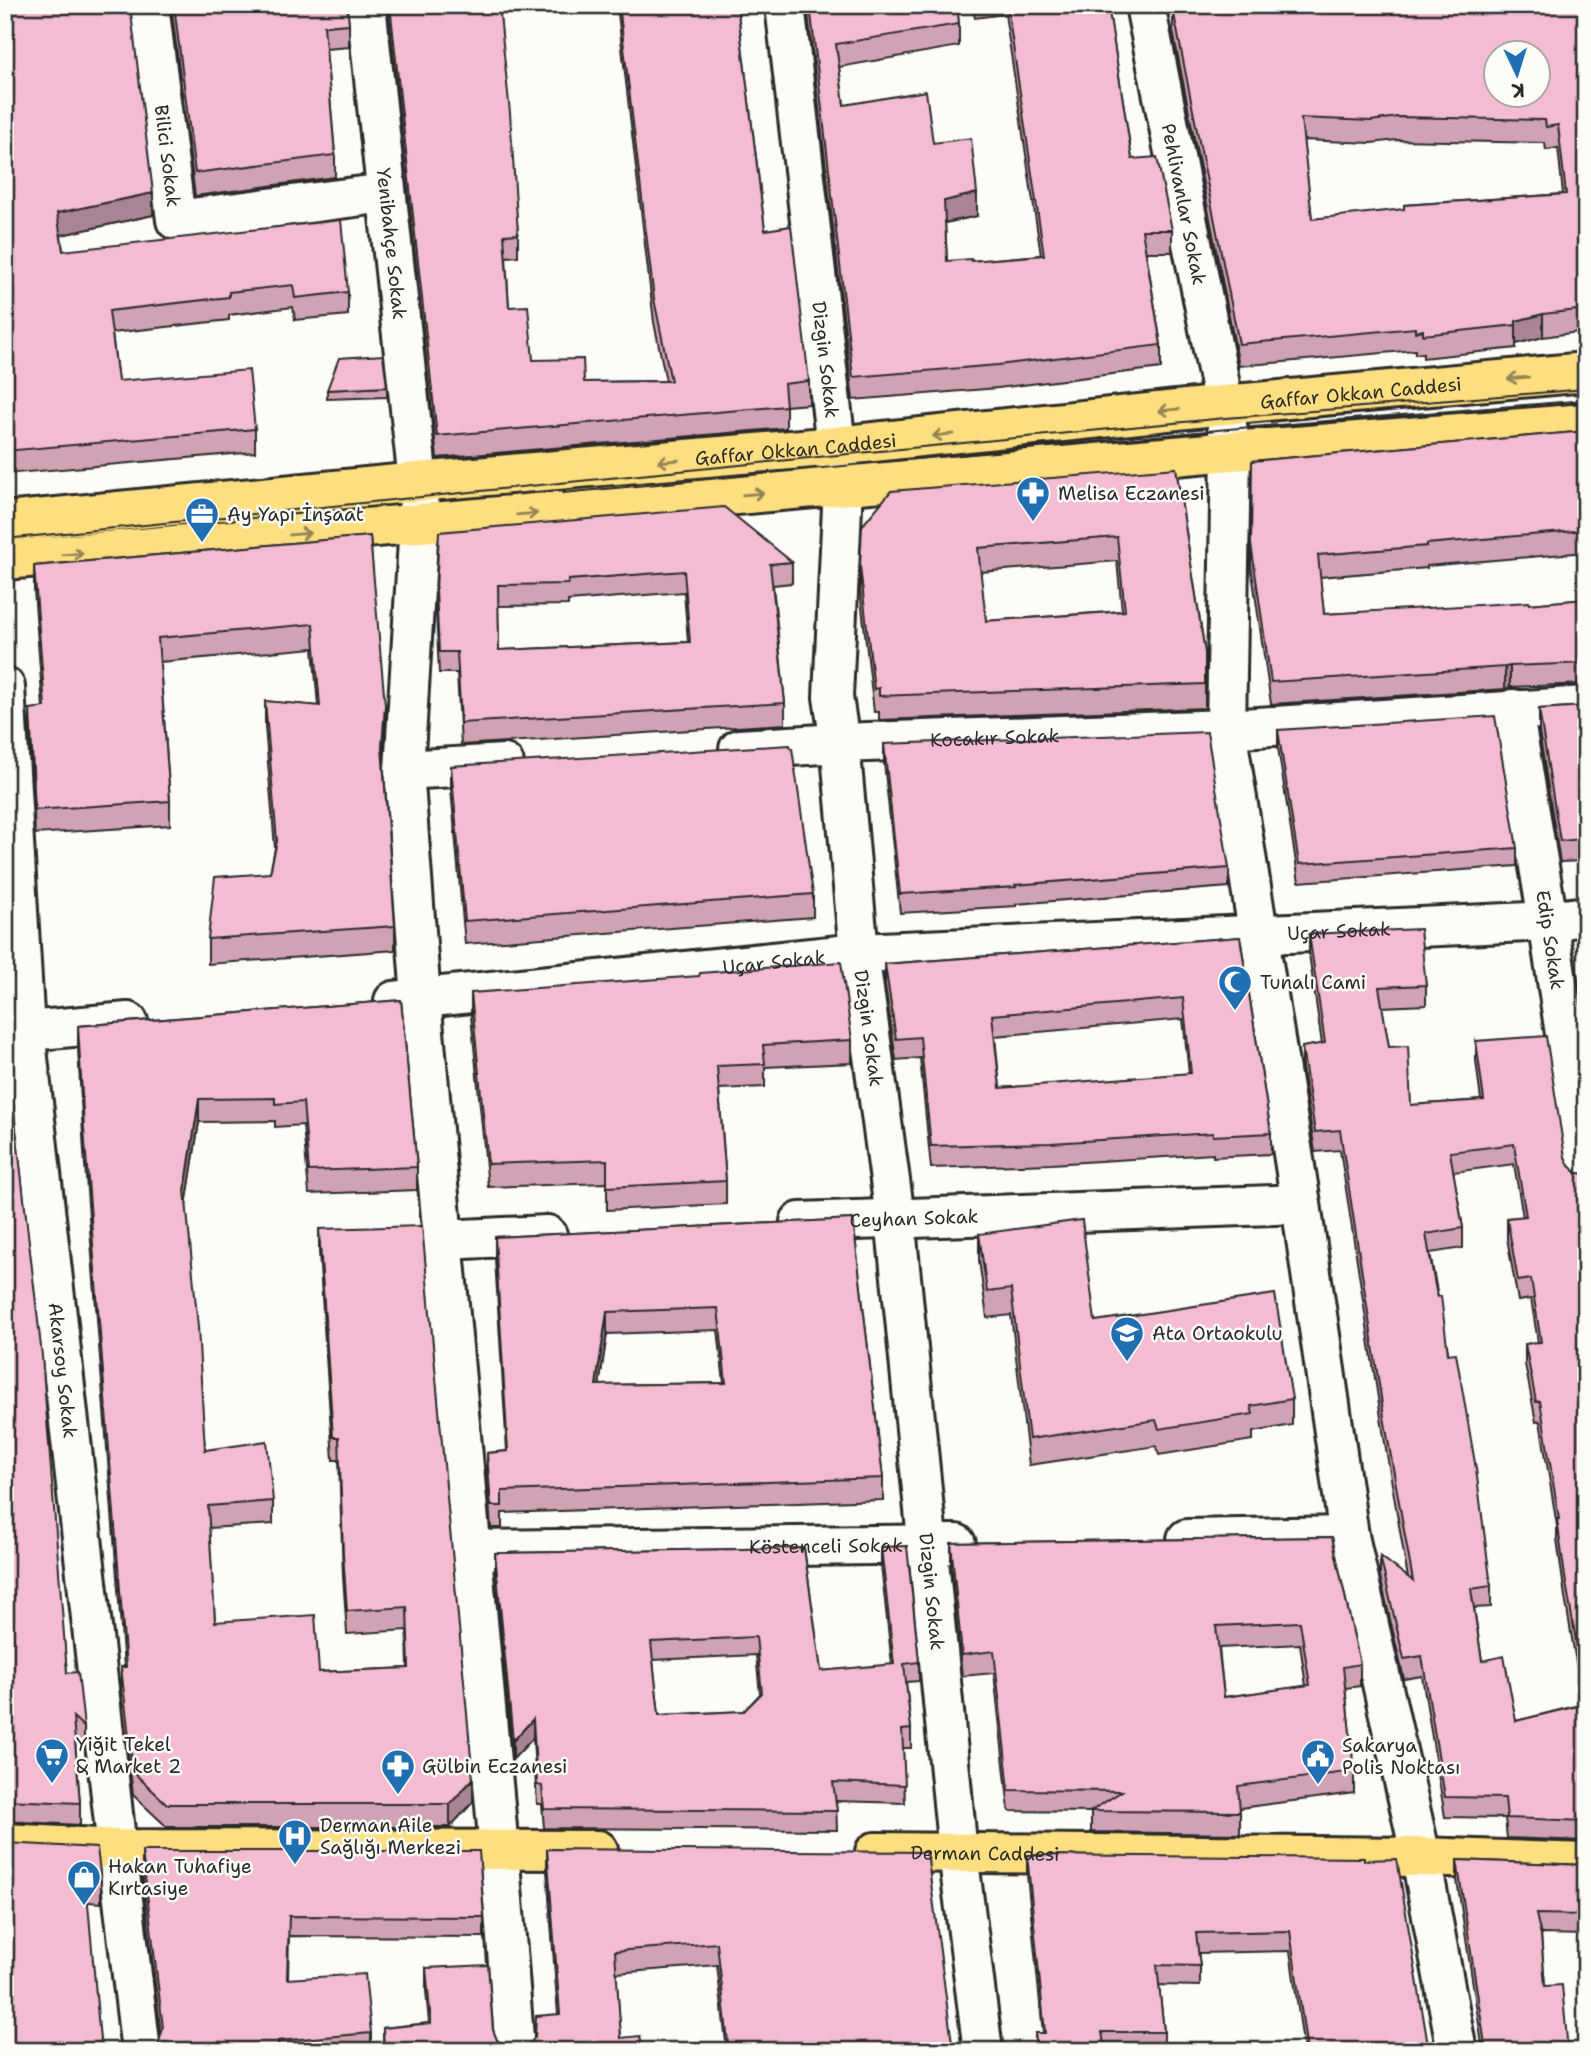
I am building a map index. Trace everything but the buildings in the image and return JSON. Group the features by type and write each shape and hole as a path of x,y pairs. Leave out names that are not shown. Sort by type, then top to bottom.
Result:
{"main road":[{"name":"Gaffar Okkan Caddesi","path":"5,522 418,482 836,446 1224,405 1586,372"},
{"path":"5,560 1586,422"},
{"path":"5,1843 117,1849 638,1850"},
{"name":"Derman Caddesi","path":"847,1852 1421,1857 1586,1863"}],"street":[{"name":"Bilici Sokak","path":"149,5 176,220 386,193"},
{"name":"Yenibahçe Sokak","path":"366,5 418,482 419,524 404,770 421,999 515,2051"},
{"name":"Dizgin Sokak","path":"785,5 836,446 843,486 833,697 841,743 859,953 895,1217 958,1853 983,2051"},
{"path":"1145,8 1185,10"},
{"name":"Pehlivanlar Sokak","path":"1145,8 1231,451 1226,729 1301,1204 1349,1536 1421,1857 1457,2051"},
{"name":"Akarsoy Sokak","path":"5,687 15,1032 141,2051"},
{"name":"Kocakır Sokak","path":"704,751 841,743 1226,729 1586,706"},
{"name":"Edip Sokak","path":"1513,709 1586,1174"},
{"path":"404,770 540,761"},
{"name":"Uçar Sokak","path":"366,1003 859,953 1548,921 1586,916"},
{"path":"15,1032 161,1020"},
{"name":"Ceyhan Sokak","path":"772,1223 1301,1204"},
{"path":"443,1240 580,1233"},
{"path":"1153,1540 1349,1536"},
{"name":"Köstenceli Sokak","path":"471,1550 985,1543"}],"tram line":[{"path":"5,539 1226,418 1586,389"},
{"path":"563,493 1228,429 1586,400"}],"place":[{"name":"Melisa Eczanesi","path":"1033,523"},
{"name":"Ay Yapı İnşaat","path":"202,544"},
{"name":"Tunalı Cami","path":"1235,1012"},
{"name":"Ata Ortaokulu","path":"1127,1363"},
{"name":"Yiğit Tekel & Market 2","path":"52,1785"},
{"name":"Sakarya Polis Noktası","path":"1318,1786"},
{"name":"Gülbin Eczanesi","path":"398,1796"},
{"name":"Derman Aile Sağlığı Merkezi","path":"295,1866"},
{"name":"Hakan Tuhafiye Kırtasiye","path":"84,1907"}]}
